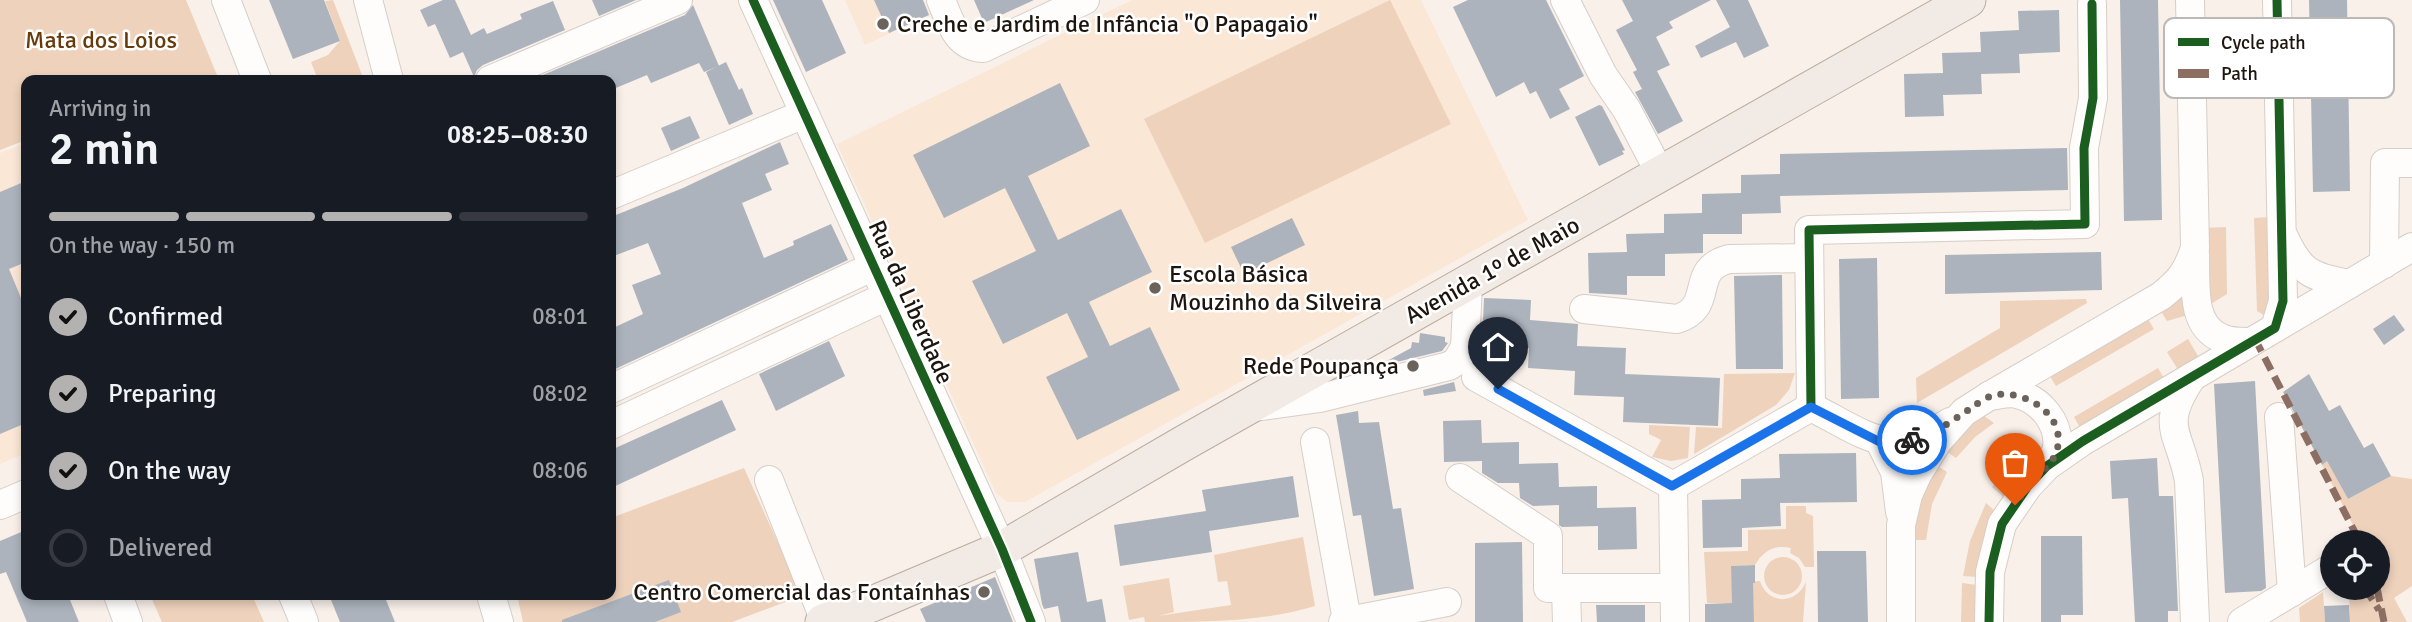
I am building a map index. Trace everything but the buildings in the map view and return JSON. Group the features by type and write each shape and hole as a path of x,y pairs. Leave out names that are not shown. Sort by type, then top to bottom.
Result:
{"main road":[{"name":"Avenida 1º de Maio","path":"832,620 875,613 1002,549 1245,408 1968,0"}],"street":[{"path":"226,0 255,75"},
{"path":"368,0 388,75"},
{"path":"502,75 678,0"},
{"name":"Rua da Liberdade","path":"753,0 1002,549 1031,622"},
{"path":"941,0 956,34 963,42 969,46 983,48 1085,0"},
{"path":"1565,0 1604,75 1628,110 1661,175"},
{"path":"2190,0 2190,18"},
{"path":"2277,0 2277,18"},
{"path":"1811,407 1809,230 2085,224 2084,148 2093,99 2092,4"},
{"path":"2192,98 2196,299 2200,319 2210,332 2222,339 2248,342"},
{"path":"2275,328 2283,301 2279,98"},
{"path":"616,193 804,114"},
{"path":"2384,264 2385,163 2412,163"},
{"path":"2282,233 2293,258 2304,270 2323,279 2349,284"},
{"path":"2047,466 2101,430 2412,247"},
{"path":"1811,407 1880,442 1896,443 1916,439 1938,430 1989,396 2161,296 2179,281 2195,248"},
{"path":"1584,309 1677,319 1695,309 1700,302 1703,280 1710,268 1719,262 1729,259 1809,258"},
{"path":"616,387 874,266"},
{"path":"1245,408 1320,398 1449,366 1457,361 1465,347 1468,284"},
{"path":"616,423 887,296"},
{"path":"2193,376 2182,392 2174,411 2172,425 2189,481 2195,622"},
{"path":"1476,377 1672,486"},
{"path":"1989,396 2015,393 2033,400 2049,416 2057,433 2057,450 2002,524 1990,572 1989,622"},
{"path":"1672,486 1811,407"},
{"path":"1901,526 1908,495 1918,472 1938,441 1964,412"},
{"path":"2279,417 2292,592"},
{"path":"2101,430 2139,425 2154,429 2176,443"},
{"path":"1315,442 1345,621 1447,602"},
{"path":"1880,442 1895,471 1901,526 1901,622"},
{"path":"1460,478 1548,536 1548,589 1674,588"},
{"path":"769,480 832,620"},
{"path":"1672,486 1675,622"},
{"path":"0,505 21,496"},
{"path":"2242,622 2320,575"},
{"path":"1566,589 1567,622"},
{"path":"120,600 128,622"},
{"path":"295,600 304,622"},
{"path":"478,622 479,600"},
{"path":"492,600 499,622"}],"shaded area":[{"name":"Creche e Jardim de Infância \"O Papagaio\"","path":"845,0 923,0 930,15 865,45"},
{"name":"Escola Básica Mouzinho da Silveira","path":"1132,0 1421,0 1528,220 1282,358 1280,356 1266,364 1267,367 1025,502 1007,502 996,493 837,144"},
{"path":"21,145 21,455 0,464 0,153"}],"green space":[{"name":"Mata dos Loios","path":"0,0 186,0 217,75 21,75 21,142 0,150"},
{"path":"333,0 362,75 316,75 311,62 328,55 340,41 325,1"},
{"path":"1390,0 1451,124 1205,243 1144,119"},
{"path":"2270,217 2272,303 2267,317 2257,311 2254,218"},
{"path":"2226,227 2227,294 2206,307 2204,228"},
{"path":"2185,293 2188,315 2167,321 2159,308"},
{"path":"2086,299 2087,303 1917,403 1916,378 2000,328 2000,301"},
{"path":"2146,316 2154,329 2056,386 2048,373"},
{"path":"2188,339 2201,361 2180,373 2167,352"},
{"path":"2158,368 2166,382 2082,431 2074,417"},
{"path":"1795,373 1789,390 1776,405 1694,454 1696,427 1722,428 1724,374"},
{"path":"1980,413 1994,423 1975,437 1956,458 1943,449"},
{"path":"1649,425 1690,427 1688,458 1671,461 1652,457 1661,440 1649,434"},
{"path":"2345,447 2330,466 2348,499 2391,476 2412,479 2412,586 2394,598 2407,622 2350,622 2349,600 2390,600 2390,530 2353,530 2354,527 2322,465"},
{"path":"2022,452 2036,463 2005,498 1992,487"},
{"path":"1933,463 1947,472 1932,504 1926,540 1909,540 1911,521"},
{"path":"744,468 802,596 732,622 523,622 518,600 616,600 616,516"},
{"path":"1986,503 1997,513 1978,577 1963,576 1970,541"},
{"path":"1786,506 1806,506 1806,513 1813,516 1814,567 1805,567 1799,558 1790,553 1791,548 1775,548 1766,552 1755,565 1731,566 1732,583 1760,581 1769,595 1782,599 1796,595 1806,582 1803,622 1754,622 1753,603 1707,603 1704,552 1748,551 1748,530 1786,529"},
{"path":"1303,537 1315,606 1275,615 1232,620 1145,622 1144,617 1129,620 1123,586 1169,578 1174,612 1158,616 1231,605 1227,581 1218,582 1214,555"},
{"path":"1783,557 1796,563 1802,576 1796,589 1783,595 1770,589 1764,576 1770,563"},
{"path":"1962,583 1977,585 1977,622 1961,622"},
{"path":"2320,594 2320,600 2324,600 2325,622 2300,622 2299,608"},
{"path":"152,600 254,600 264,622 162,622"}],"marked path":[{"path":"2255,339 2354,530"},
{"path":"2373,600 2379,610"},
{"path":"2379,600 2384,622"}],"cycle path":[{"path":"753,0 1002,549 1031,622"},
{"path":"2277,0 2277,18"},
{"path":"1811,407 1809,230 2085,224 2084,148 2093,98 2092,4"},
{"path":"1989,622 1990,572 2002,524 2028,486 2047,466 2083,441 2275,328 2283,301 2279,98"}],"way so far":[{"path":"1912,440 1938,430 1989,396 2015,393 2033,400 2049,416 2057,433 2057,450 2015,505"}],"place":[{"name":"Creche e Jardim de Infância \"O Papagaio\"","path":"883,24"},
{"name":"Escola Básica Mouzinho da Silveira","path":"1155,288"},
{"name":"Rede Poupança","path":"1413,366"},
{"name":"Centro Comercial das Fontaínhas","path":"984,592"}],"route":[{"path":"1498,389 1672,486 1811,407 1880,442 1912,440"}]}
